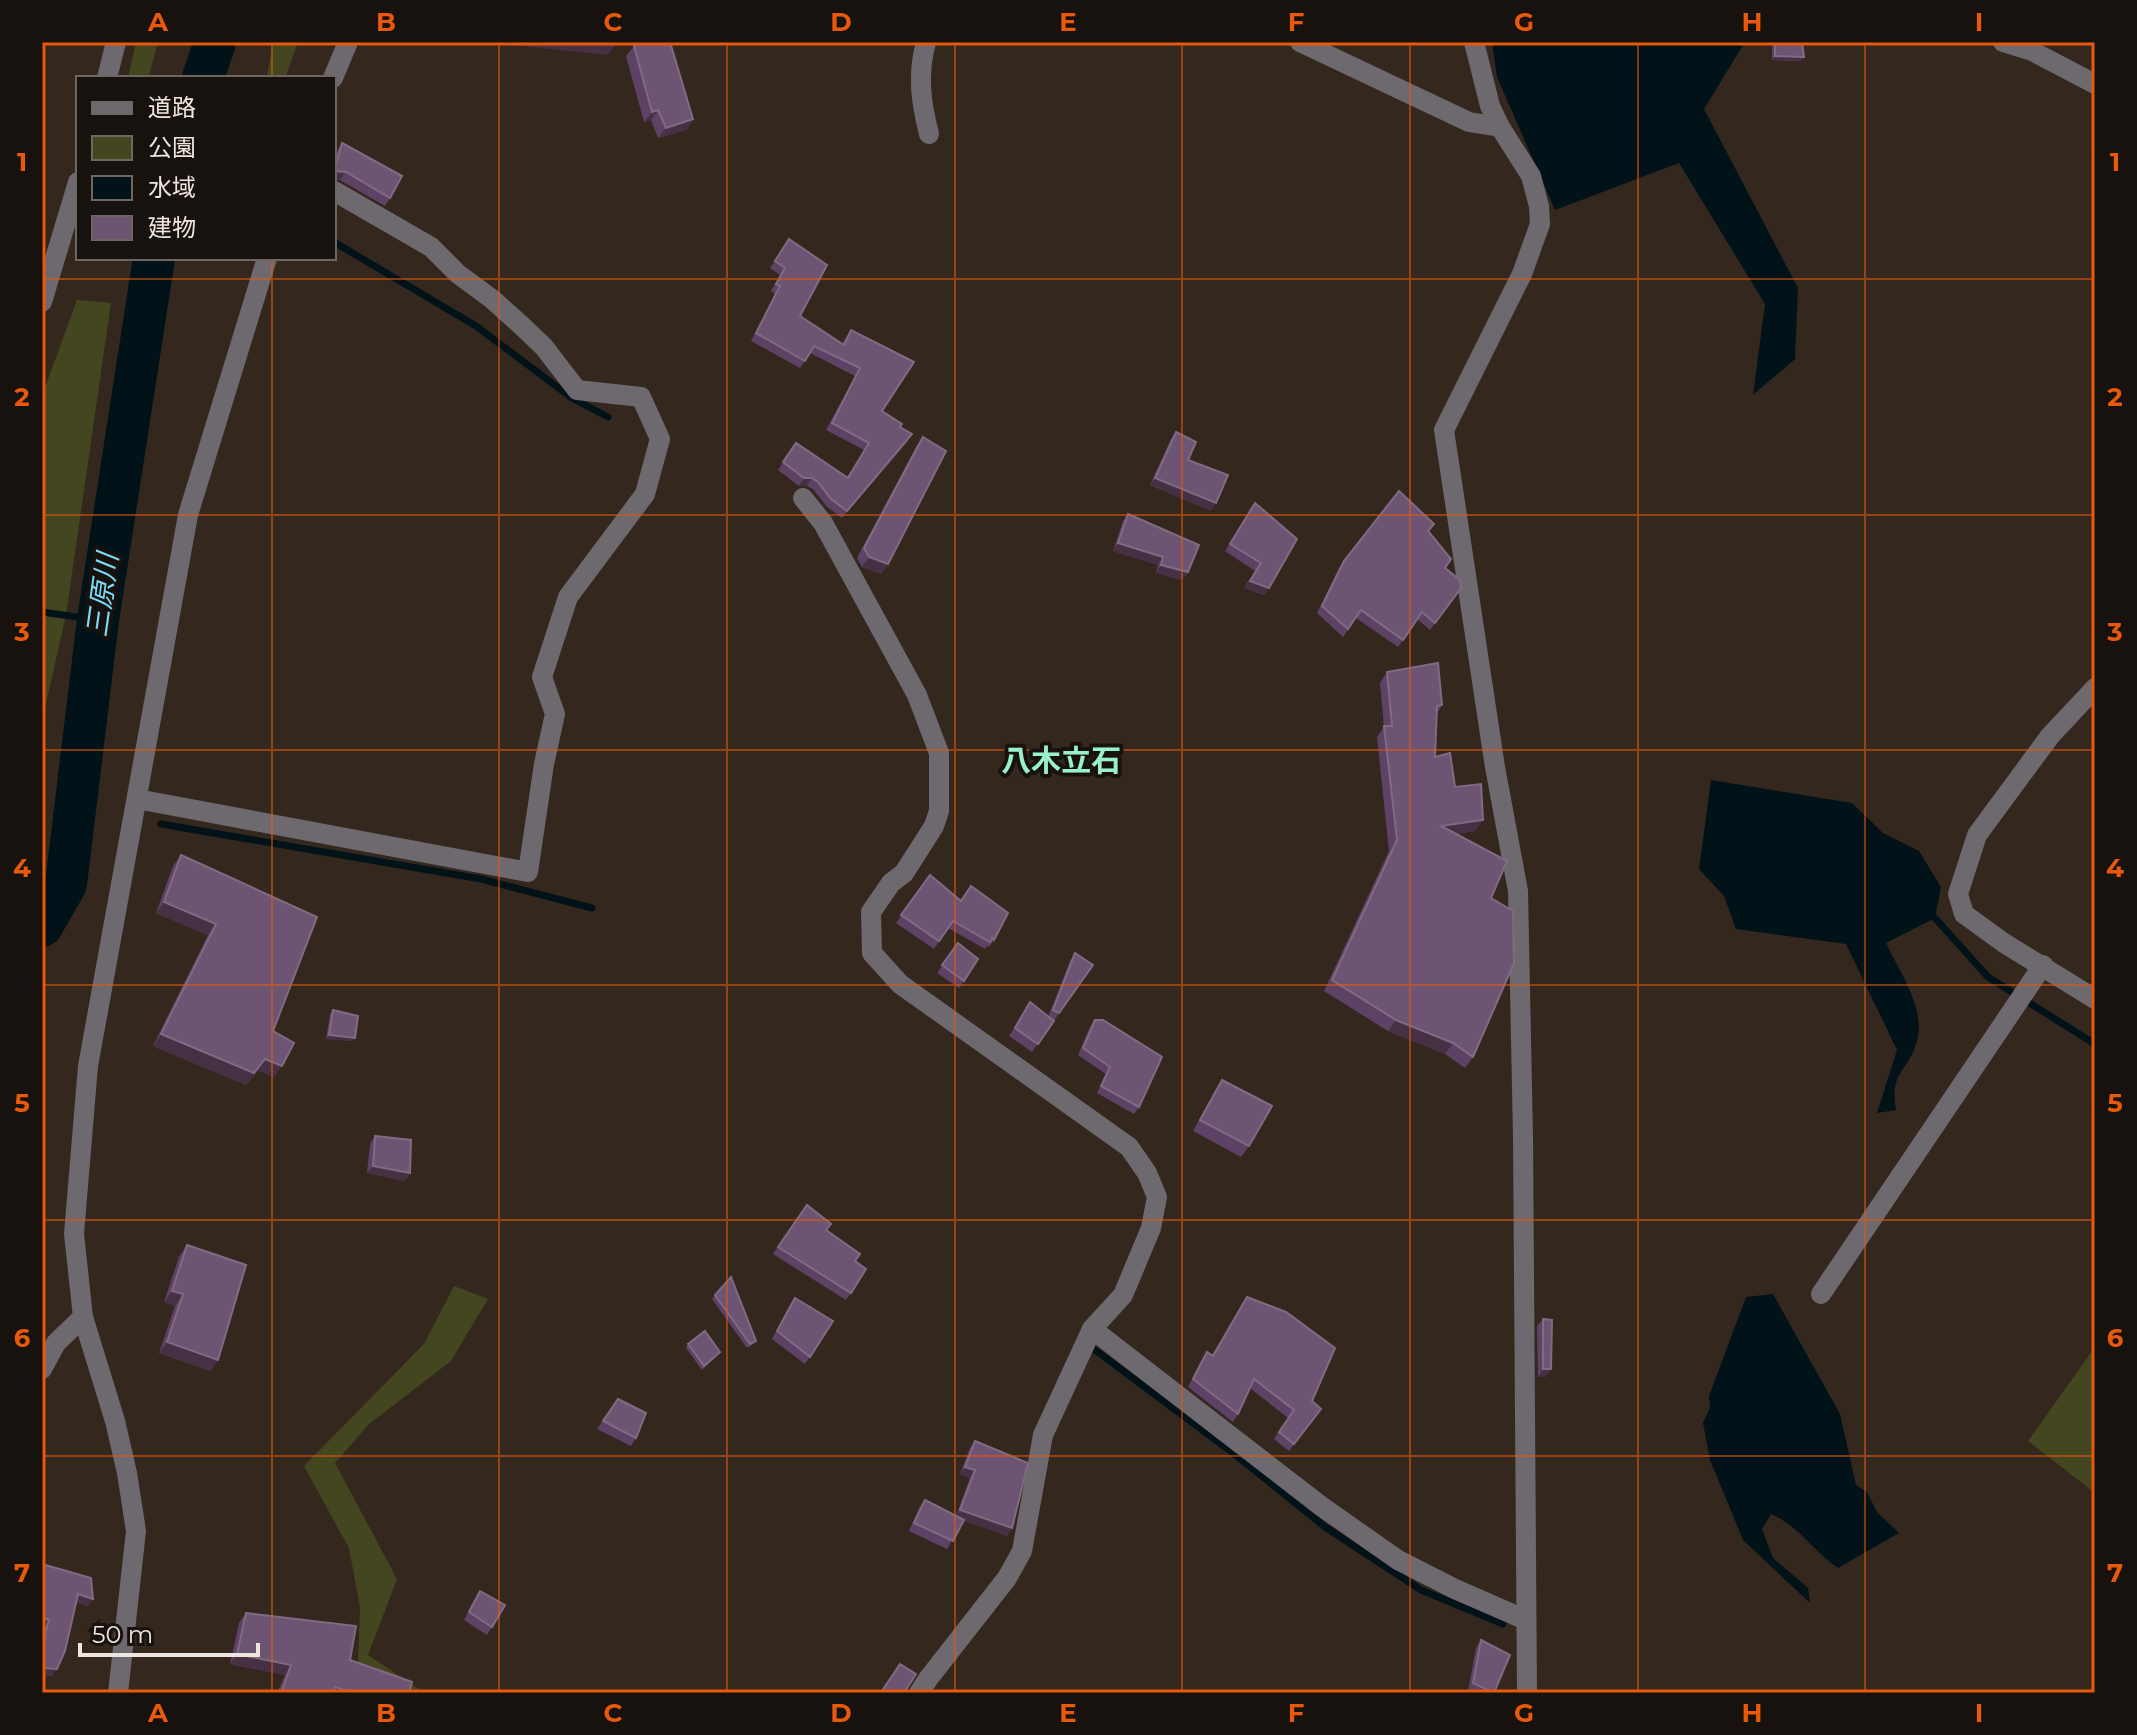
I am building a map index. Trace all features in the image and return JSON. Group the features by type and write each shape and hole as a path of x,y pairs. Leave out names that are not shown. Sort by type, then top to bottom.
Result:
{"street":[{"path":"108,76 116,42"},
{"path":"334,76 348,42"},
{"path":"926,42 921,59 919,92 929,134"},
{"path":"1300,42 1469,122 1500,127"},
{"path":"1474,42 1480,74 1500,127 1531,176 1540,224 1522,274 1444,430 1495,767 1518,891 1527,1693"},
{"path":"2003,42 2032,51 2095,84"},
{"path":"42,302 76,189"},
{"path":"137,799 528,872 544,764 555,714 542,677 568,597 645,494 660,439 641,397 577,390 544,347 431,247 336,192"},
{"path":"118,1693 136,1531 115,1421 83,1317 74,1234 88,1066 188,515 266,260"},
{"path":"803,498 823,523 917,695 939,753 937,818 904,873 891,883 871,912 872,953 900,984 1129,1147 1147,1173 1157,1197 1151,1228 1123,1295 1092,1329 1043,1435 1022,1551 1007,1578 919,1693"},
{"path":"2095,688 2050,736 1977,835 1958,894 1964,914 2004,943 2095,999"},
{"path":"1821,1294 2043,965"},
{"path":"42,1369 56,1343 83,1317"},
{"path":"1092,1329 1321,1506 1398,1560 1526,1620"}],"green space":[{"path":"136,42 158,42 149,76 128,76"},
{"path":"273,42 298,42 286,76 267,76"},
{"path":"77,300 111,303 66,615 42,721 42,396"},
{"path":"454,1286 488,1299 451,1361 369,1424 335,1463 397,1579 368,1655 425,1693 392,1693 358,1664 360,1607 349,1548 304,1466 424,1344"},
{"path":"2095,1347 2095,1493 2028,1441"}],"water":[{"path":"1492,42 1745,42 1704,109 1798,288 1795,359 1753,395 1765,304 1679,163 1555,210 1497,77"},
{"path":"1711,780 1852,803 1883,833 1919,851 1941,887 1935,918 1886,943 1910,990 1919,1028 1913,1052 1897,1079 1896,1110 1877,1113 1897,1050 1846,944 1736,929 1724,896 1699,869"},
{"path":"1773,1294 1840,1414 1856,1485 1867,1492 1877,1512 1899,1533 1838,1568 1790,1525 1771,1514 1762,1529 1773,1558 1808,1588 1810,1603 1743,1540 1710,1460 1703,1423 1710,1408 1709,1396 1746,1297"}],"building":[{"path":"645,42 670,42 693,119 666,128 658,110 652,112 634,46"},
{"path":"1775,42 1802,42 1804,57 1775,56"},
{"path":"342,143 402,176 390,198 346,172 336,171"},
{"path":"789,239 827,265 800,316 844,345 851,330 914,362 882,411 912,434 847,511 831,499 818,482 804,478 783,462 796,443 848,478 869,443 832,423 860,368 814,346 805,361 756,333 780,286 776,284 785,268 775,261"},
{"path":"1176,432 1196,442 1188,460 1228,475 1216,503 1155,478"},
{"path":"923,437 946,451 888,564 869,557 864,548"},
{"path":"1399,491 1434,524 1428,531 1451,559 1445,568 1460,580 1461,588 1435,623 1422,612 1403,640 1361,610 1348,629 1322,606 1344,561"},
{"path":"1255,503 1297,539 1269,588 1250,581 1261,563 1230,544"},
{"path":"1128,514 1199,545 1188,572 1161,565 1163,557 1118,543"},
{"path":"1438,663 1442,705 1437,706 1435,757 1450,753 1455,787 1481,784 1483,820 1441,826 1507,861 1491,898 1513,911 1514,963 1473,1057 1453,1043 1396,1020 1332,980 1397,840 1384,726 1392,726 1387,672"},
{"path":"181,855 317,917 273,1031 294,1043 282,1066 265,1059 254,1073 161,1034 216,924 164,902"},
{"path":"930,875 961,901 971,886 1008,913 994,940 992,938 990,942 953,921 939,941 901,915"},
{"path":"958,943 978,959 964,981 942,965"},
{"path":"1075,953 1093,965 1059,1013 1053,1010"},
{"path":"1030,1002 1054,1021 1038,1044 1015,1028"},
{"path":"333,1010 358,1016 355,1038 329,1035"},
{"path":"1095,1020 1103,1020 1162,1057 1139,1107 1101,1086 1110,1067 1083,1048"},
{"path":"1222,1080 1272,1106 1249,1146 1200,1120"},
{"path":"375,1136 411,1140 410,1173 373,1166"},
{"path":"807,1205 831,1224 826,1230 860,1254 855,1261 866,1269 851,1293 778,1247"},
{"path":"187,1245 246,1265 218,1360 167,1342 183,1294 172,1291"},
{"path":"731,1277 756,1341 750,1344 715,1295"},
{"path":"1247,1297 1286,1312 1335,1348 1312,1401 1321,1409 1294,1444 1279,1432 1294,1410 1254,1379 1238,1414 1193,1379 1207,1352 1213,1356"},
{"path":"795,1298 833,1321 810,1357 777,1331"},
{"path":"1543,1319 1552,1320 1551,1369 1543,1369"},
{"path":"705,1331 720,1352 704,1366 688,1344"},
{"path":"618,1399 646,1413 636,1438 603,1421"},
{"path":"975,1441 1028,1463 1012,1528 960,1510 975,1470 965,1467"},
{"path":"925,1500 964,1520 953,1541 914,1523"},
{"path":"42,1564 91,1578 93,1599 78,1594 65,1651 57,1669 42,1668 42,1644 49,1620 42,1618"},
{"path":"480,1591 505,1605 492,1627 469,1612"},
{"path":"246,1613 356,1626 350,1660 412,1682 409,1693 352,1693 335,1687 333,1693 281,1693 291,1665 237,1654"},
{"path":"1481,1640 1510,1655 1494,1693 1473,1683"},
{"path":"900,1664 916,1674 904,1693 885,1693 882,1691"}],"waterway":[{"name":"三原川","path":"204,76 215,42"},
{"path":"336,243 476,326 572,398 608,417"},
{"name":"三原川","path":"42,926 66,884 98,620 154,260"},
{"path":"42,612 98,620"},
{"path":"161,824 481,879 592,908"},
{"path":"1935,918 1988,977 2095,1044"},
{"path":"1087,1344 1233,1453 1325,1527 1421,1590 1503,1624"}],"district":[{"name":"八木立石","path":"1061,760"}]}
